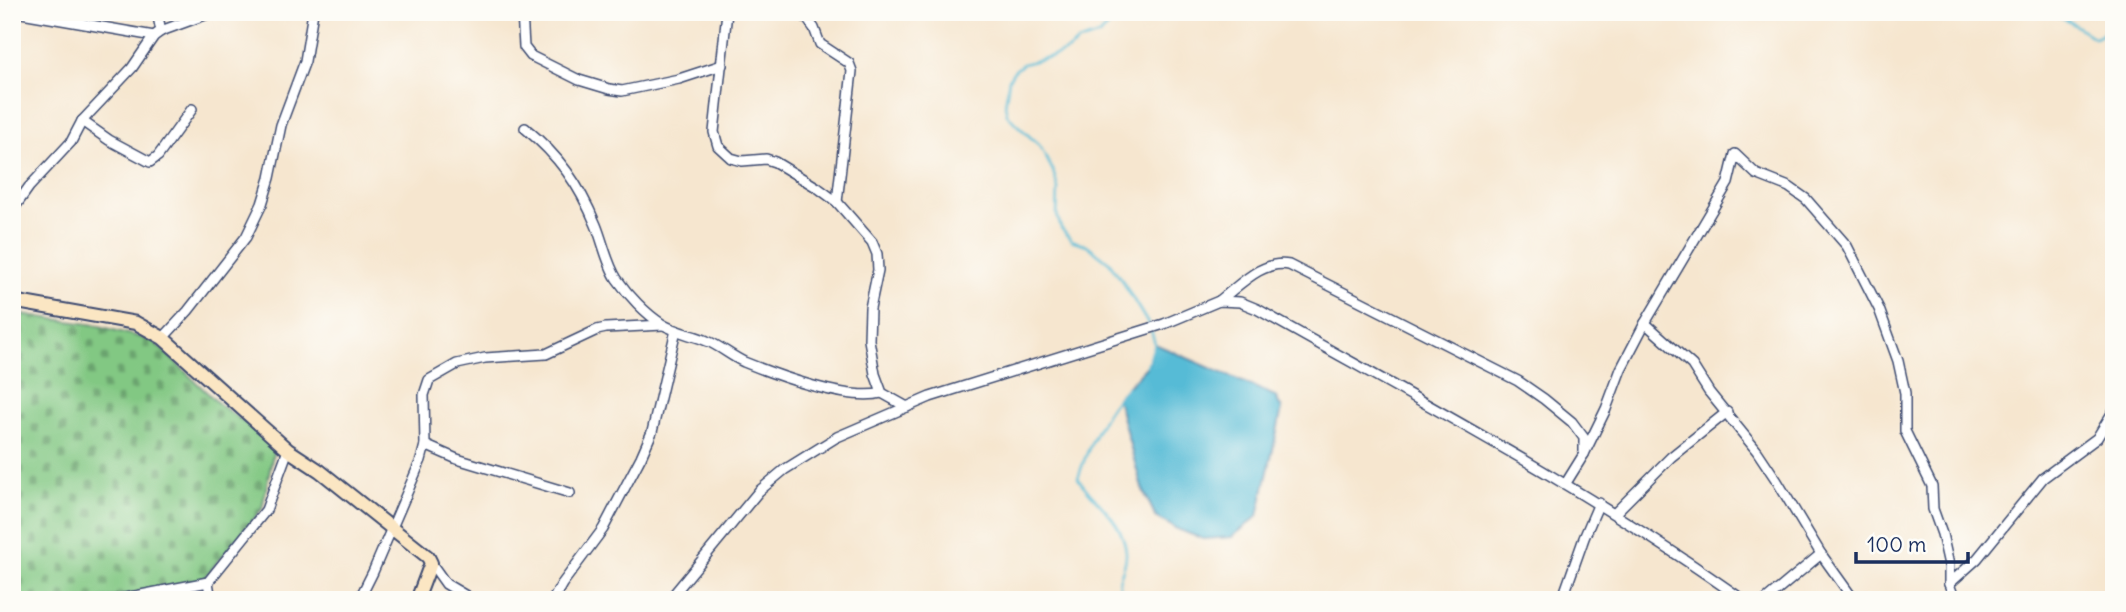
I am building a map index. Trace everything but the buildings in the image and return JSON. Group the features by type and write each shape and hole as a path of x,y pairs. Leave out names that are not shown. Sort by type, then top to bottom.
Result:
{"street":[{"path":"16,12 158,34 213,12"},
{"path":"12,211 29,187 71,142 82,121 132,68 158,34 157,12"},
{"path":"163,338 188,311 246,237 266,191 281,125 305,61 313,12"},
{"path":"523,12 524,47 531,56 579,80 609,89 622,91 642,87 722,65"},
{"path":"727,12 715,132 718,146 731,158 742,161 766,159 775,162 837,202 872,242 877,254 878,270 870,308 869,340 874,374 882,393 907,407"},
{"path":"781,12 802,13 814,28 820,44 849,63 852,71 837,202"},
{"path":"82,121 109,140 150,162 158,156 192,109"},
{"path":"525,128 546,145 567,169 595,222 618,280 646,311 663,325 709,342 742,361 795,380 843,392 873,396 882,393"},
{"path":"1566,483 1584,454 1606,409 1621,369 1645,323 1728,183 1735,154 1756,174 1789,187 1806,199 1847,247 1879,309 1898,361 1905,393 1905,432 1932,486 1933,509 1942,534 1949,565 1949,583 1955,600"},
{"path":"669,600 759,491 784,470 837,437 930,397 1164,324 1219,301 1263,267 1278,263 1289,265 1518,381 1572,422 1584,438 1584,454"},
{"path":"1219,301 1240,302 1257,309 1566,483 1673,550 1743,600"},
{"path":"12,302 136,323 163,338 288,450 320,471 428,557 446,584 473,600"},
{"path":"1645,323 1692,365 1709,392 1727,412 1777,481 1821,554 1854,600"},
{"path":"359,600 421,460 425,445 425,386 429,380 457,364 485,358 546,354 597,330 663,325"},
{"path":"553,600 603,529 641,457 652,432 676,330"},
{"path":"1949,583 1977,559 2043,478 2097,438 2114,410"},
{"path":"1615,513 1671,457 1727,412"},
{"path":"425,445 457,459 570,493"},
{"path":"115,600 208,582 266,510 288,450"},
{"path":"1562,600 1599,503"},
{"path":"1766,600 1821,554"},
{"path":"417,600 431,563"},
{"path":"208,582 211,600"}],"green space":[{"path":"12,313 96,325 153,341 219,404 275,444 262,509 203,579 96,600 22,600 12,589"}],"water":[{"path":"1155,344 1275,396 1282,409 1258,516 1232,537 1203,539 1177,529 1156,517 1142,488 1117,398 1148,365"}],"waterway":[{"path":"1126,12 1099,35 1078,42 1057,55 1023,64 1009,79 1005,105 1007,114 1040,146 1053,171 1058,188 1057,215 1061,228 1071,240 1087,245 1109,262 1150,327 1155,344 1147,366"},
{"path":"2048,12 2072,23 2094,38 2104,32 2109,12"},
{"path":"1123,600 1119,583 1126,558 1123,539 1114,520 1078,478 1098,429 1111,407 1128,387"}]}
